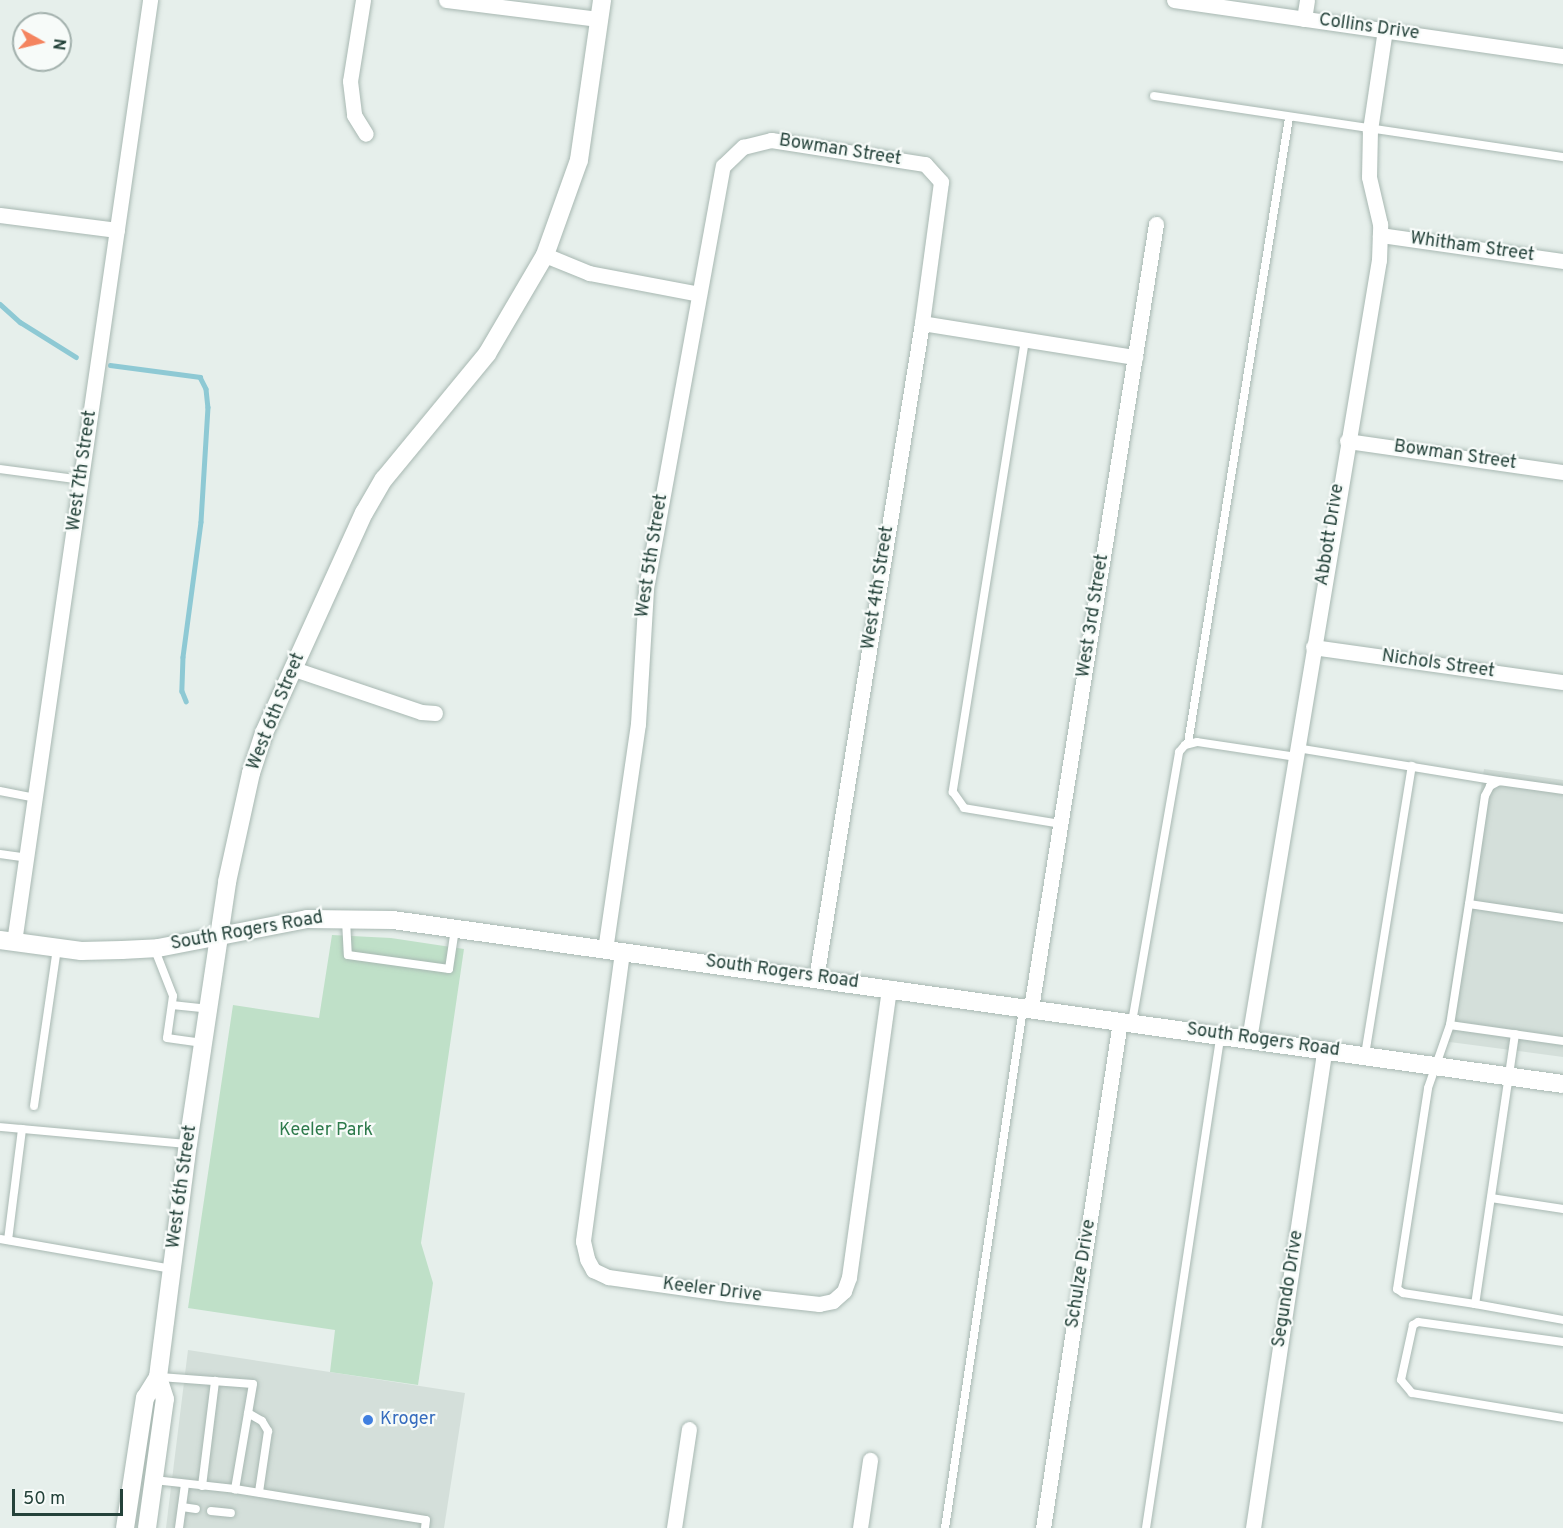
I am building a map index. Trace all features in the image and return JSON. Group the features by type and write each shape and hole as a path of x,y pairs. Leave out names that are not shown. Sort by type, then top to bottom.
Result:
{"street":[{"name":"West 7th Street","path":"7,941 27,858 150,0"},
{"path":"363,0 350,81 354,115 366,134"},
{"path":"446,0 599,19"},
{"path":"602,0 579,160 545,255 589,273 699,294"},
{"name":"Collins Drive","path":"1174,0 1563,56"},
{"path":"1304,19 1307,0"},
{"name":"Abbott Drive","path":"1249,1039 1380,235 1370,177 1370,130 1384,30"},
{"name":"Bowman Street","path":"723,166 743,147 771,140 925,164 941,182 942,198"},
{"name":"West 5th Street","path":"614,951 638,724 646,588 723,166"},
{"name":"West 4th Street","path":"816,978 942,198"},
{"path":"0,215 117,230"},
{"name":"West 3rd Street","path":"1028,1008 1061,824 1156,224"},
{"name":"Whitham Street","path":"1380,235 1563,261"},
{"name":"West 6th Street","path":"147,1528 165,1400 158,1377 188,1144 239,815 264,733 343,554 384,479 487,354 545,255"},
{"path":"922,323 1135,357"},
{"name":"Bowman Street","path":"1347,441 1563,472"},
{"name":"Nichols Street","path":"1313,647 1563,682"},
{"path":"294,669 421,712 435,713"},
{"name":"South Rogers Road","path":"7,941 57,948 155,948 307,919 346,918 455,929 816,978 1563,1084"},
{"name":"Keeler Drive","path":"614,951 584,1241 587,1259 593,1270 608,1277 729,1294 819,1304 834,1300 844,1291 849,1277 889,988"},
{"name":"Schulze Drive","path":"1043,1528 1126,1022"},
{"name":"Segundo Drive","path":"1253,1528 1325,1049"},
{"name":"West 6th Street","path":"125,1528 145,1398 158,1377"},
{"path":"674,1528 688,1429"},
{"path":"860,1528 870,1460"}],"lane":[{"path":"1154,96 1563,158"},
{"path":"1126,1022 1173,772 1179,752 1188,743 1289,118"},
{"path":"1025,340 953,792 960,805 970,809 1061,824"},
{"path":"0,469 82,480"},
{"path":"1188,743 1296,752 1412,766 1563,790"},
{"path":"1365,1055 1412,766"},
{"path":"1499,781 1485,796 1450,1025 1438,1066 1428,1089 1397,1289 1403,1293 1563,1320"},
{"path":"0,791 36,798"},
{"path":"0,854 27,858"},
{"path":"1469,904 1563,918"},
{"path":"346,918 348,955 449,969 455,929"},
{"path":"34,1106 57,948"},
{"path":"155,948 173,996 167,1038 203,1043"},
{"path":"172,1005 209,1010"},
{"path":"945,1528 1028,1008"},
{"path":"1450,1025 1563,1041"},
{"path":"1475,1304 1515,1034"},
{"path":"1146,1528 1221,1035"},
{"path":"0,1127 188,1144"},
{"path":"22,1129 4,1239 172,1269"},
{"path":"1491,1198 1563,1209"},
{"path":"1563,1342 1431,1321 1418,1322 1413,1325 1401,1380 1412,1393 1563,1418"},
{"path":"158,1377 253,1384 235,1489"},
{"path":"202,1486 216,1381"},
{"path":"248,1413 262,1421 268,1431 259,1492"},
{"path":"154,1480 259,1492 426,1520 425,1528"},
{"path":"185,1528 179,1528 186,1484"},
{"path":"182,1507 196,1509"},
{"path":"212,1511 231,1513"}],"shaded area":[{"path":"1484,769 1563,780 1563,1057 1442,1041"},
{"path":"188,1350 465,1393 444,1528 166,1528"}],"green space":[{"name":"Keeler Park","path":"332,935 391,938 464,949 421,1243 433,1283 418,1385 330,1372 335,1330 188,1308 233,1005 319,1018"}],"waterway":[{"path":"0,304 20,322 76,357"},
{"path":"110,365 200,377 206,389 208,407 201,522 183,657 182,691 186,701"}],"place":[{"name":"Kroger","path":"368,1420"}]}
